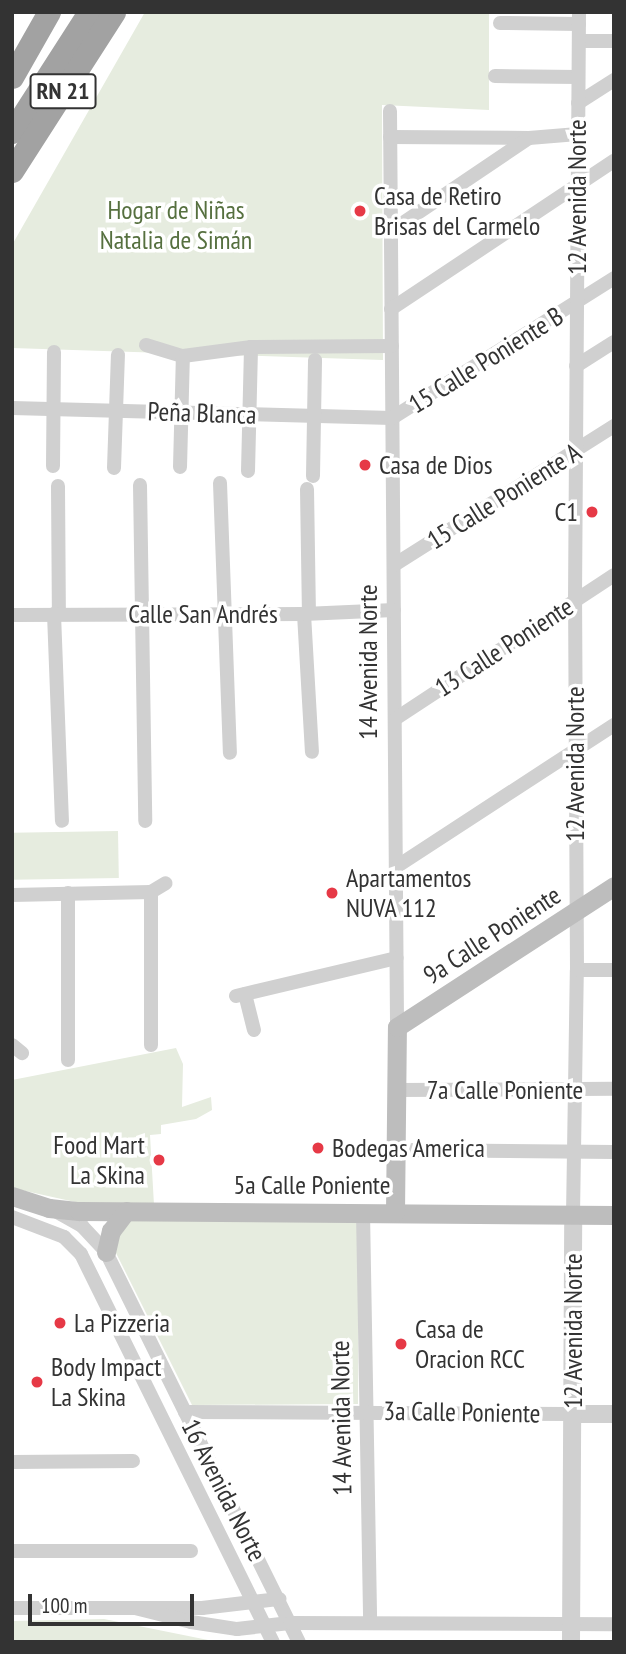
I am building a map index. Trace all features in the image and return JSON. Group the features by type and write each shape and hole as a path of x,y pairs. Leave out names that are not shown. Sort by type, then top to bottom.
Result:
{"highway":[{"path":"12,77 49,12"},
{"name":"RN 21","path":"12,132 89,12"},
{"name":"RN 21","path":"12,171 114,12"}],"main road":[{"name":"9a Calle Poniente","path":"397,1027 614,886"},
{"name":"14 Avenida Norte","path":"395,1212 397,1027"},
{"name":"5a Calle Poniente","path":"12,1196 49,1208 126,1211 614,1215"},
{"path":"106,1252 111,1231 126,1211"}],"street":[{"path":"500,23 579,18"},
{"name":"12 Avenida Norte","path":"571,1633 577,970 575,600 579,18"},
{"path":"579,41 614,41"},
{"path":"495,76 578,77"},
{"path":"578,103 614,80"},
{"name":"14 Avenida Norte","path":"390,111 397,1027"},
{"path":"390,137 529,138 578,134"},
{"path":"391,231 529,138"},
{"path":"391,309 614,161"},
{"name":"15 Calle Poniente B","path":"392,418 614,278"},
{"path":"576,366 614,342"},
{"path":"146,345 183,356 251,347 392,346"},
{"path":"248,471 251,347"},
{"path":"53,466 54,352"},
{"path":"114,468 118,355"},
{"path":"180,467 183,356"},
{"path":"312,752 307,614 316,360"},
{"name":"Peña Blanca","path":"12,408 392,418"},
{"name":"15 Calle Poniente A","path":"394,565 613,429"},
{"path":"220,483 222,614 230,753"},
{"path":"140,485 145,821"},
{"path":"58,486 57,614 62,821"},
{"name":"13 Calle Poniente","path":"395,719 614,575"},
{"name":"Calle San Andrés","path":"12,615 307,614 394,610"},
{"path":"396,867 614,725"},
{"path":"12,895 151,892 166,883"},
{"path":"151,892 151,1045"},
{"path":"68,894 68,1060"},
{"path":"254,1030 241,995 397,958"},
{"path":"577,970 614,970"},
{"name":"7a Calle Poniente","path":"396,1090 614,1089"},
{"path":"395,1150 614,1152"},
{"name":"16 Avenida Norte","path":"49,1208 82,1226 106,1252 299,1642"},
{"name":"14 Avenida Norte","path":"363,1212 370,1623"},
{"name":"16 Avenida Norte","path":"12,1217 57,1233 76,1245 115,1318 274,1642"},
{"path":"115,1318 125,1291"},
{"name":"3a Calle Poniente","path":"185,1412 367,1411 614,1415"},
{"path":"12,1462 133,1461"},
{"path":"212,1518 231,1505"},
{"path":"12,1551 191,1550"},
{"path":"12,1608 202,1608 279,1600"},
{"path":"135,1608 214,1627 237,1629 290,1622 370,1623 571,1633 614,1624"}],"green space":[{"name":"Hogar de Niñas Natalia de Simán","path":"145,12 489,12 489,110 382,105 383,360 12,348 12,245"},
{"path":"118,831 119,878 13,880 12,833"},
{"path":"176,1048 183,1064 182,1107 211,1097 212,1110 196,1119 161,1125 161,1134 150,1135 154,1205 84,1204 12,1188 12,1080"},
{"path":"130,1219 359,1221 358,1404 192,1405 115,1251 119,1233"},
{"path":"104,1619 218,1642 12,1642 12,1621"}],"place":[{"name":"Casa de Retiro Brisas del Carmelo","path":"360,211"},
{"name":"Casa de Dios","path":"365,465"},
{"name":"C1","path":"592,512"},
{"name":"Apartamentos NUVA 112","path":"332,893"},
{"name":"Bodegas America","path":"318,1148"},
{"name":"Food Mart La Skina","path":"159,1160"},
{"name":"La Pizzeria","path":"60,1323"},
{"name":"Casa de Oracion RCC","path":"401,1344"},
{"name":"Body Impact La Skina","path":"37,1382"}]}
